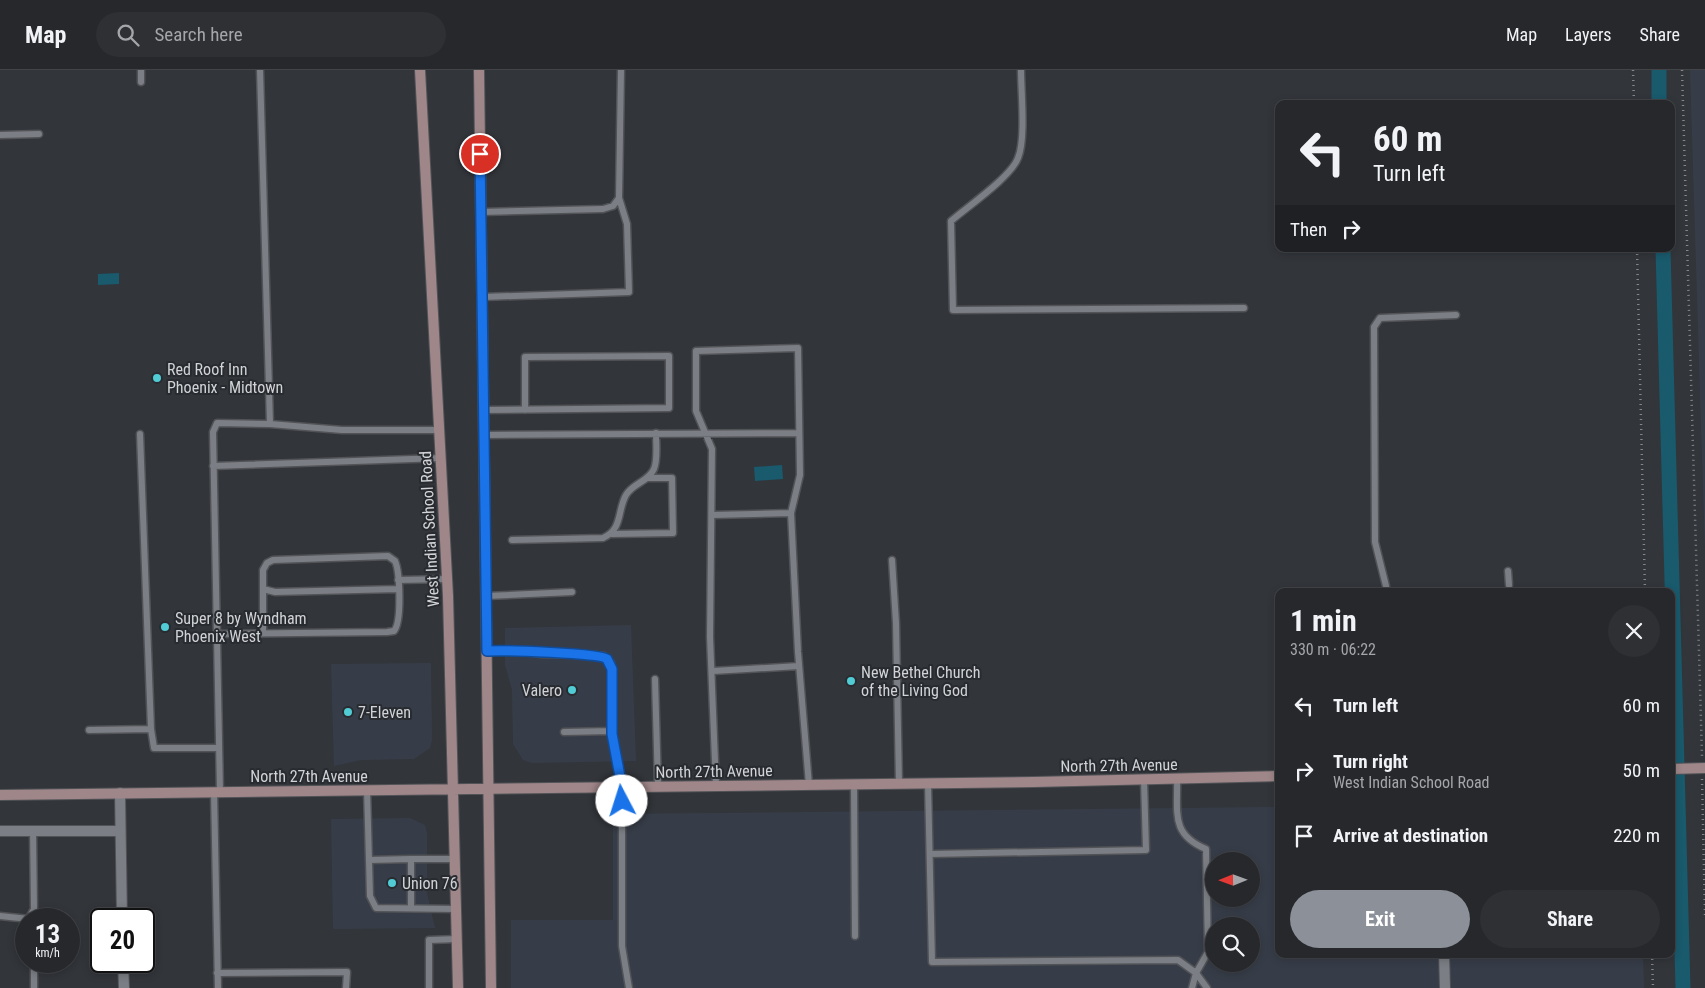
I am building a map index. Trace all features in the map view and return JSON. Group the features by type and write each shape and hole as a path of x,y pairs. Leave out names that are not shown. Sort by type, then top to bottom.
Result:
{"main road":[{"name":"West Indian School Road","path":"420,70 447,579 458,988"},
{"path":"479,70 492,988"},
{"path":"1675,769 1700,768"},
{"name":"North 27th Avenue","path":"0,795 928,784 1275,776"}],"street":[{"path":"120,793 122,908"},
{"path":"0,831 120,831"},
{"path":"1444,958 1445,988"},
{"path":"124,973 124,988"}],"lane":[{"path":"141,70 141,82"},
{"path":"260,70 270,424"},
{"path":"482,297 629,292 627,224 619,198 621,70"},
{"path":"1021,70 1021,146 1018,160 987,192 951,221 953,310 1244,308"},
{"path":"0,135 39,134"},
{"path":"481,212 603,209 612,206 619,198"},
{"path":"1386,586 1375,542 1374,327 1380,318 1456,315"},
{"path":"716,786 710,637 712,449 696,412 696,351 798,348 800,475 791,513 799,666 809,785"},
{"path":"484,410 525,410 669,408 669,356 525,357 525,410"},
{"path":"218,988 217,792 219,748 213,432 217,423 270,424 342,430 440,430"},
{"path":"484,435 799,433"},
{"path":"140,434 150,729 154,748 219,748"},
{"path":"612,534 618,524 625,496 633,485 647,478 655,468 656,434"},
{"path":"213,466 441,458"},
{"path":"512,540 603,538 612,534 673,533 672,478 647,478"},
{"path":"712,516 791,513"},
{"path":"216,634 394,631 399,622 396,565 388,556 274,560 264,566 263,633"},
{"path":"892,560 896,614 900,784"},
{"path":"1508,571 1509,585"},
{"path":"398,580 447,579"},
{"path":"263,589 275,592 398,589"},
{"path":"486,596 572,592"},
{"path":"487,651 512,650 542,654 604,656 611,663 612,730 622,787 622,946 629,988"},
{"path":"712,671 799,666"},
{"path":"655,679 658,786"},
{"path":"89,730 150,729"},
{"path":"564,732 612,730"},
{"path":"1177,779 1179,824 1182,833 1188,840 1206,850 1208,952 1196,973 1192,988"},
{"path":"930,854 1146,850 1144,780"},
{"path":"854,784 855,936"},
{"path":"928,784 932,962 1178,960 1196,973 1207,988"},
{"path":"367,790 370,896 376,908 456,909"},
{"path":"33,830 34,908"},
{"path":"411,859 412,908"},
{"path":"369,860 455,859"},
{"path":"0,916 15,917"},
{"path":"429,988 428,940 457,939"},
{"path":"217,974 347,972 346,988"},
{"path":"34,973 34,988"}],"path":[{"path":"1633,70 1634,100"},
{"path":"1682,70 1705,915"},
{"path":"1637,252 1645,588"},
{"path":"1652,958 1653,988"}],"shaded area":[{"path":"1690,70 1705,70 1705,549 1701,427"},
{"path":"631,625 636,761 532,763 523,760 513,744 512,690 505,665 505,628"},
{"path":"431,663 432,740 430,748 414,759 361,760 334,766 331,664"},
{"path":"1275,807 1275,958 1643,958 1644,988 511,988 511,920 613,920 613,814"},
{"path":"410,818 425,825 427,833 427,893 435,928 333,929 331,819"}],"water":[{"path":"119,273 119,284 98,285 98,274"},
{"path":"782,465 783,479 755,481 754,467"}],"waterway":[{"path":"1659,70 1659,100"},
{"path":"1663,252 1672,588"},
{"path":"1675,692 1683,988"}],"place":[{"name":"Red Roof Inn Phoenix - Midtown","path":"157,378"},
{"name":"Super 8 by Wyndham Phoenix West","path":"165,627"},
{"name":"New Bethel Church of the Living God","path":"851,681"},
{"name":"Valero","path":"572,690"},
{"name":"7-Eleven","path":"348,712"},
{"name":"Union 76","path":"392,883"}],"route":[{"path":"480,154 487,651 512,650 542,654 604,656 611,663 612,734 622,787 622,801"}]}
